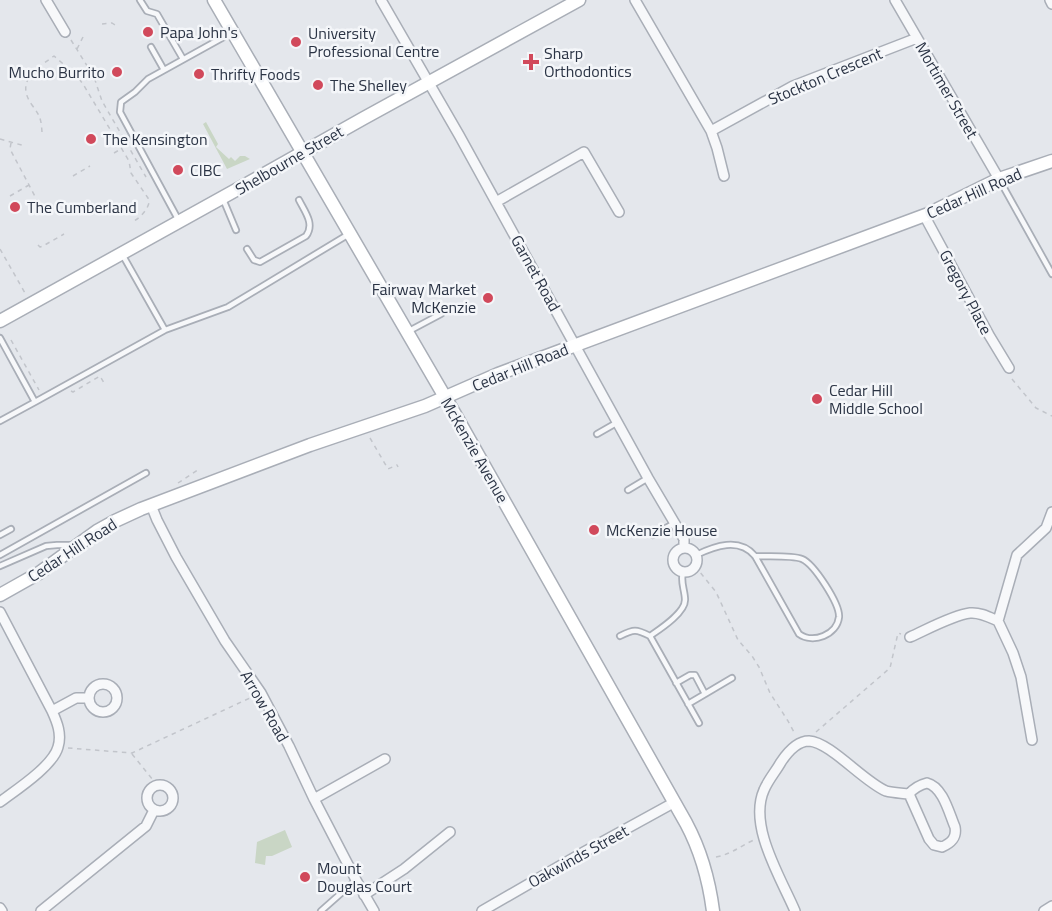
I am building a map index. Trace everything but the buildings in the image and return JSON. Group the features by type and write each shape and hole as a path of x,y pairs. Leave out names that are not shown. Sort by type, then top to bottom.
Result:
{"main road":[{"name":"McKenzie Avenue","path":"214,0 445,397 675,802 693,835 700,854 713,911"},
{"name":"Shelbourne Street","path":"0,321 579,0"},
{"name":"Cedar Hill Road","path":"0,596 39,573 115,521 151,505 310,445 415,410 498,374 924,215 999,180 1052,161"}],"street":[{"path":"46,0 65,32"},
{"name":"Garnet Road","path":"381,0 684,539 684,548"},
{"path":"635,0 711,131 724,176"},
{"name":"Mortimer Street","path":"896,0 999,180"},
{"path":"1050,0 1052,4"},
{"name":"Stockton Crescent","path":"711,131 794,86 917,38"},
{"path":"496,202 584,152 618,212"},
{"name":"Gregory Place","path":"924,215 1009,368"},
{"name":"Arrow Road","path":"151,505 176,557 225,641 261,693 374,911"},
{"path":"1032,740 1021,677 998,621 1017,555 1046,528 1052,512"},
{"path":"684,548 696,555 697,563 690,571 683,572 676,568 673,557 677,551 684,548"},
{"path":"0,612 52,711 60,736 58,747 50,762 0,802"},
{"path":"910,637 970,613 984,615 998,621"},
{"path":"52,711 76,698 88,698"},
{"path":"795,911 775,869 764,837 760,816 764,790 786,755 798,744 809,741 821,745 886,790 909,794"},
{"path":"314,799 385,759"},
{"path":"927,783 939,790 955,827 956,834 952,841 942,847 934,845 929,839 909,794 913,789 927,783"},
{"path":"157,785 169,788 174,800 170,808 163,812 150,808 147,799 149,790 157,785"},
{"name":"Oakwinds Street","path":"482,911 675,802"},
{"path":"41,911 146,826 154,810"},
{"path":"364,895 404,869 450,832"},
{"path":"1044,911 1052,906"}],"lane":[{"path":"140,0 147,11 157,14 183,59"},
{"path":"179,221 120,112 121,102 148,79 232,32"},
{"path":"151,47 164,70"},
{"path":"999,180 1052,274"},
{"path":"223,198 236,230"},
{"path":"247,249 254,260 260,262 306,236 311,224 299,200"},
{"path":"0,421 165,330 228,307 350,233"},
{"path":"122,254 165,330"},
{"path":"407,333 441,314"},
{"path":"0,338 35,402"},
{"path":"597,434 618,423"},
{"path":"0,555 146,473"},
{"path":"628,490 648,478"},
{"path":"653,535 675,523"},
{"path":"0,535 11,529"},
{"path":"0,566 46,546 77,545"},
{"path":"696,555 718,546 737,545 755,556 799,634 805,639 816,639 827,634 836,626 839,617 838,609 832,596 805,560 795,557 755,556"},
{"path":"650,636 682,610 686,601 681,577 683,572"},
{"path":"620,636 636,630 650,636 699,723"},
{"path":"676,683 694,675 705,694"},
{"path":"688,704 732,678"},
{"path":"321,911 356,880"}],"path":[{"path":"102,24 112,23 118,27"},
{"path":"65,32 94,77 102,101 150,183"},
{"path":"77,50 83,37"},
{"path":"42,132 40,116 28,100 25,91 26,81 35,70 54,56 83,84 122,149 130,164 131,173 149,202 141,215 134,220"},
{"path":"35,70 40,75"},
{"path":"0,139 25,146"},
{"path":"11,142 10,149 39,204 56,209"},
{"path":"114,153 122,149"},
{"path":"74,176 90,166"},
{"path":"10,196 29,185"},
{"path":"38,245 42,247 64,234"},
{"path":"0,249 31,304"},
{"path":"11,340 39,390 42,390 45,396"},
{"path":"1009,368 1011,378 1025,397 1036,408 1052,416"},
{"path":"370,438 388,469 397,465 398,467"},
{"path":"695,566 716,592 738,640 759,667 770,693 788,721 798,744"},
{"path":"809,741 819,729 890,668 898,633 910,637"},
{"path":"58,747 132,753 261,693"},
{"path":"132,753 157,785"},
{"path":"716,857 733,853 744,845 764,837"}],"green space":[{"path":"206,122 218,144 216,147 229,159 231,157 235,161 240,156 245,156 250,159 227,169 203,124"},
{"path":"285,830 292,847 272,856 266,856 265,865 255,863 257,842"}],"place":[{"name":"Papa John's","path":"148,32"},
{"name":"University Professional Centre","path":"296,42"},
{"name":"Sharp Orthodontics","path":"531,62"},
{"name":"Mucho Burrito","path":"117,72"},
{"name":"Thrifty Foods","path":"199,74"},
{"name":"The Shelley","path":"318,85"},
{"name":"The Kensington","path":"91,139"},
{"name":"CIBC","path":"178,170"},
{"name":"The Cumberland","path":"15,207"},
{"name":"Fairway Market McKenzie","path":"488,298"},
{"name":"Cedar Hill Middle School","path":"817,399"},
{"name":"McKenzie House","path":"594,530"},
{"name":"Mount Douglas Court","path":"305,877"}]}
